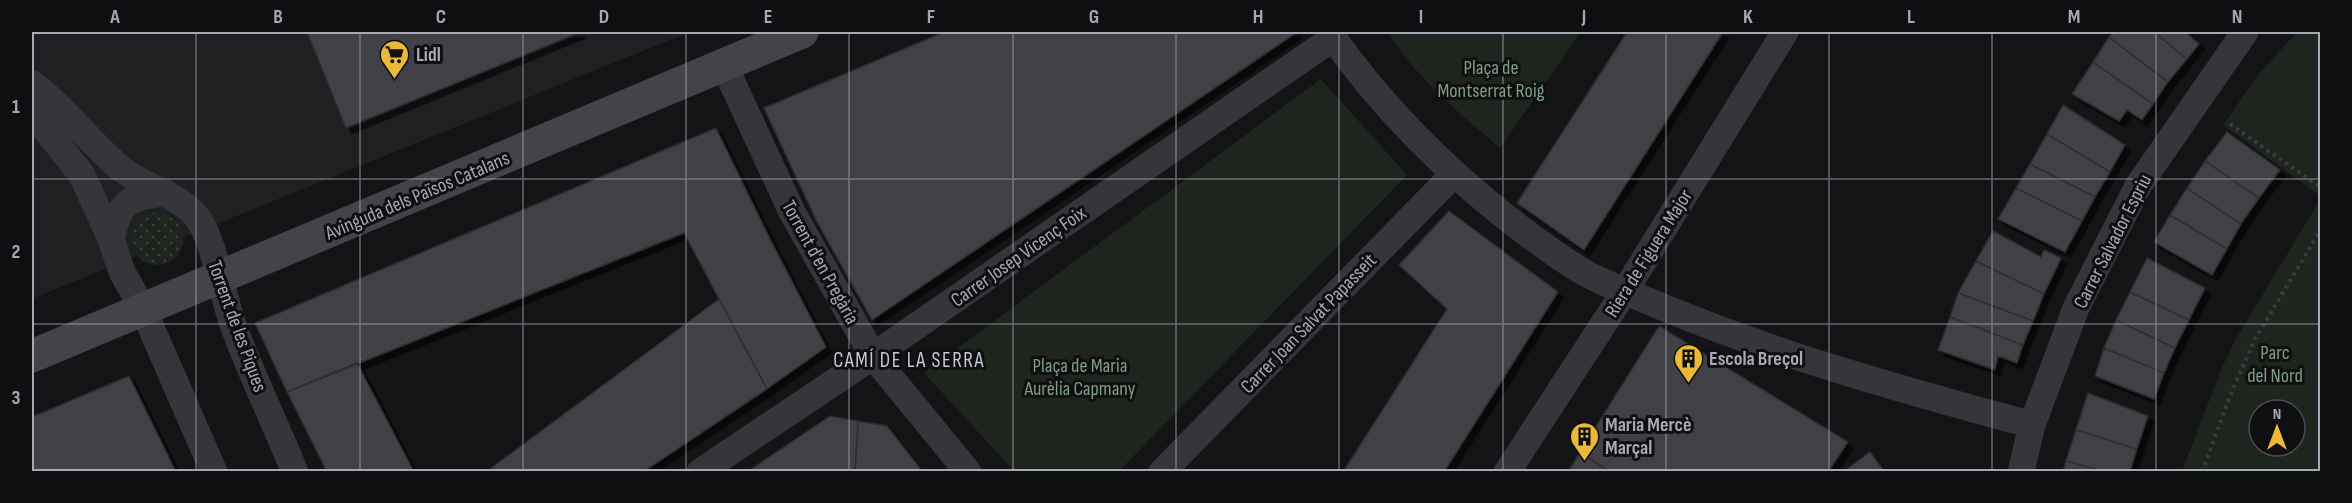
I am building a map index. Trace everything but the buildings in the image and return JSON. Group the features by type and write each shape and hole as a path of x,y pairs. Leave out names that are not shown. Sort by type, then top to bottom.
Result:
{"street":[{"name":"Avinguda dels Països Catalans","path":"32,356 802,32"},
{"name":"Riera de Figuera Major","path":"1508,471 1625,291 1785,32"},
{"name":"Carrer Salvador Espriu","path":"2021,471 2032,425 2076,308 2138,186 2245,32"},
{"path":"1331,35 1388,106 1454,174 1493,208 1556,255 1590,275 1704,324 1810,360 1918,394 2032,425"},
{"name":"Carrer Josep Vicenç Foix","path":"700,471 873,356 1331,35"},
{"name":"Torrent d'en Pregària","path":"723,65 792,213 873,356 968,471"},
{"name":"Torrent de les Piques","path":"32,84 46,94 103,154 127,173 166,193 197,217 207,237 233,325 295,471"},
{"path":"32,112 82,175 111,238 122,272 143,309 214,471"},
{"name":"Carrer Joan Salvat Papasseit","path":"1161,471 1454,174"},
{"path":"111,238 115,222 123,206 139,195 166,193"}],"path":[{"path":"2230,124 2320,187"},
{"path":"2202,471 2230,396 2255,339 2320,231"}],"shaded area":[{"path":"32,32 690,32 32,299"}],"green space":[{"name":"Plaça de Montserrat Roig","path":"1387,32 1581,32 1500,148 1425,79"},
{"path":"2297,32 2320,32 2320,196 2223,125 2258,75"},
{"name":"Plaça de Maria Aurèlia Capmany","path":"1321,79 1407,175 1119,471 1014,471 924,373"},
{"name":"Parc del Nord","path":"2320,200 2320,471 2182,471 2234,342"},
{"path":"152,213 162,213 171,217 179,225 183,239 179,253 171,261 162,265 152,265 143,261 135,253 131,244 131,234 135,225 143,217"}],"place":[{"name":"Lidl","path":"395,80"},
{"name":"Escola Breçol","path":"1688,384"},
{"name":"Maria Mercè Marçal","path":"1584,462"}],"district":[{"name":"CAMÍ DE LA SERRA","path":"909,360"}]}
